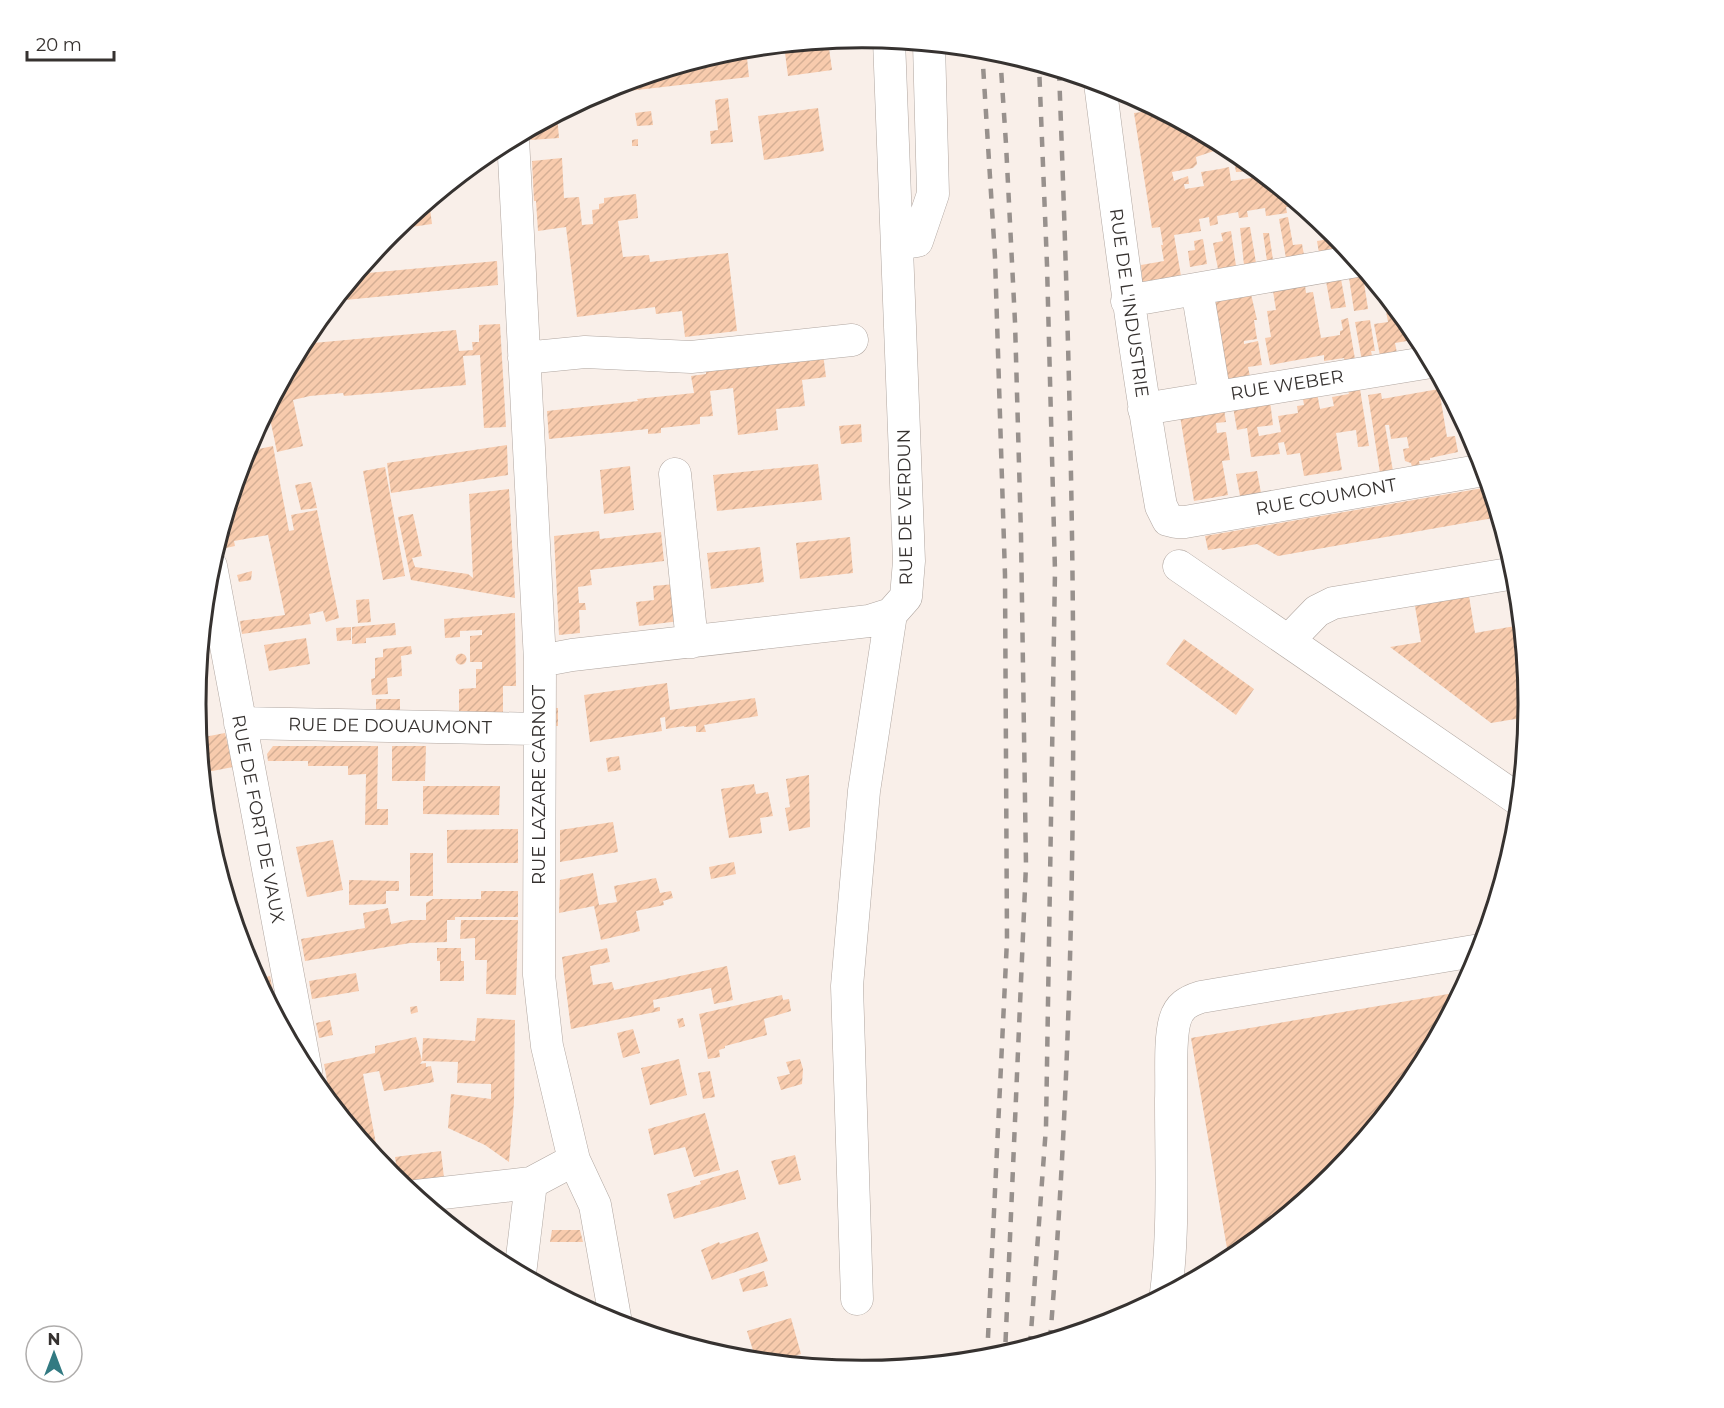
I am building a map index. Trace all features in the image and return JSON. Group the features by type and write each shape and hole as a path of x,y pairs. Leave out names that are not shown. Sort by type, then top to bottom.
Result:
{"street":[{"name":"RUE DE VERDUN","path":"889,49 909,561 906,597 891,614"},
{"path":"897,244 917,241 933,194 929,52"},
{"name":"RUE DE L'INDUSTRIE","path":"1101,94 1127,301 1161,506 1168,520"},
{"name":"RUE LAZARE CARNOT","path":"514,149 540,661 539,975 547,1046 574,1160 595,1205 614,1311"},
{"path":"1127,301 1347,263"},
{"path":"1197,289 1215,397"},
{"path":"524,358 585,352 691,357 852,340"},
{"name":"RUE WEBER","path":"1144,409 1422,363"},
{"name":"RUE COUMONT","path":"1168,520 1185,522 1475,472"},
{"path":"675,474 692,642"},
{"path":"1179,566 1511,795"},
{"path":"1288,640 1317,611 1333,603 1505,575"},
{"name":"RUE DE FORT DE VAUX","path":"216,594 301,1042"},
{"path":"540,661 868,621 891,614 864,791 847,986 857,1299"},
{"name":"RUE DE DOUAUMONT","path":"240,723 539,729"},
{"path":"1166,1284 1172,1059 1174,1022 1179,1010 1188,1001 1201,997 1469,952"},
{"path":"427,1195 531,1184 574,1160"},
{"path":"521,1264 531,1184"}],"building":[{"path":"829,49 832,70 788,76 785,53"},
{"path":"747,59 749,77 630,91 692,70"},
{"path":"728,98 733,142 711,144 710,131 718,130 715,100"},
{"path":"818,108 824,151 764,160 758,116"},
{"path":"651,111 653,125 637,126 635,113"},
{"path":"1143,112 1152,116 1214,151 1196,157 1197,164 1193,168 1172,172 1174,181 1188,176 1189,184 1184,184 1185,189 1204,186 1201,172 1229,167 1231,181 1251,177 1289,206 1286,207 1287,213 1266,216 1265,208 1247,211 1248,217 1239,218 1238,212 1217,216 1218,224 1210,226 1209,217 1199,219 1201,231 1174,235 1181,276 1142,282 1141,265 1164,261 1160,227 1152,228 1134,113"},
{"path":"558,124 559,138 531,140 534,136"},
{"path":"638,139 638,146 632,146 632,140"},
{"path":"562,158 564,198 579,197 582,225 593,224 592,210 599,209 599,204 604,203 604,198 636,194 638,218 618,221 623,257 649,255 650,262 728,253 737,331 685,337 682,311 656,314 655,307 577,317 566,227 538,231 536,201 534,201 532,161"},
{"path":"1236,166 1243,171 1236,172"},
{"path":"430,210 432,224 412,227"},
{"path":"1288,217 1293,245 1302,244 1304,255 1286,258 1279,219"},
{"path":"1250,227 1256,263 1244,265 1240,228"},
{"path":"1231,231 1236,266 1218,269 1213,243 1223,241 1221,233"},
{"path":"1263,233 1269,233 1273,260 1267,261"},
{"path":"1203,239 1207,264 1190,267 1188,251 1195,250 1194,241"},
{"path":"1326,240 1336,250 1319,253 1317,241"},
{"path":"497,261 498,285 346,300 367,273"},
{"path":"1359,277 1364,282 1368,309 1354,311 1349,278"},
{"path":"1341,279 1346,307 1331,309 1326,281"},
{"path":"1305,285 1306,293 1313,292 1321,338 1340,335 1340,331 1343,330 1341,320 1348,318 1356,365 1346,366 1344,358 1324,361 1324,355 1270,365 1265,338 1271,337 1267,311 1276,310 1273,291"},
{"path":"1251,294 1257,320 1254,320 1257,339 1244,341 1244,344 1258,341 1262,365 1248,367 1251,381 1227,385 1213,301"},
{"path":"1386,311 1408,341 1395,343 1397,353 1380,356 1374,324 1388,322"},
{"path":"1370,320 1375,351 1371,351 1374,365 1363,367 1355,322"},
{"path":"500,324 506,427 484,428 480,355 463,356 466,385 344,396 343,393 293,400 303,446 277,452 271,421 294,376 315,343 456,330 459,351 473,350 472,342 479,342 479,325"},
{"path":"823,354 826,377 802,380 805,406 776,409 778,430 738,435 733,388 710,391 713,416 700,417 700,424 661,428 661,433 648,434 648,429 549,439 547,411 694,393 691,376 706,374 706,367"},
{"path":"1360,389 1369,446 1358,447 1356,430 1336,433 1342,470 1304,476 1300,453 1287,455 1284,442 1278,443 1280,454 1251,457 1247,428 1237,430 1233,407 1270,401 1273,425 1257,427 1259,436 1281,432 1278,416 1298,413 1297,406 1304,405 1303,399 1310,398 1309,395 1317,393 1320,409 1334,406 1332,397"},
{"path":"1437,389 1447,437 1455,436 1458,452 1419,461 1420,466 1412,467 1411,463 1405,461 1403,449 1409,448 1407,437 1391,439 1389,425 1385,425 1393,471 1380,473 1368,395 1381,393 1382,399"},
{"path":"1224,409 1226,422 1216,423 1217,433 1226,432 1230,460 1222,461 1228,495 1194,501 1180,416"},
{"path":"861,424 862,442 841,444 839,426"},
{"path":"507,445 508,475 391,493 387,463"},
{"path":"273,446 289,531 294,530 291,515 317,510 339,618 326,622 323,611 309,614 311,624 242,634 240,621 285,615 268,535 234,541 235,546 226,548 226,546 241,493 258,449"},
{"path":"818,464 822,500 717,511 713,475"},
{"path":"630,466 634,510 604,514 600,470"},
{"path":"385,467 405,576 383,580 363,471"},
{"path":"1257,471 1261,493 1240,496 1236,474"},
{"path":"311,482 317,508 301,510 295,485"},
{"path":"1481,488 1491,518 1278,556 1257,544 1208,550 1205,536"},
{"path":"509,489 515,598 411,580 398,517 413,514 422,556 412,558 415,567 468,574 473,578 469,494"},
{"path":"599,531 600,539 661,532 664,561 590,570 592,585 578,587 579,603 585,603 586,610 579,610 580,633 559,635 554,536"},
{"path":"850,537 853,573 800,579 796,543"},
{"path":"760,547 764,582 711,589 707,553"},
{"path":"252,571 251,580 239,582 237,575"},
{"path":"675,584 680,621 639,626 636,602 654,600 653,586"},
{"path":"1469,596 1475,633 1513,626 1517,661 1518,719 1491,723 1390,647 1421,642 1415,606"},
{"path":"369,599 371,622 358,623 356,600"},
{"path":"515,613 516,686 503,686 503,713 459,713 459,689 476,688 476,669 482,669 482,662 470,662 470,636 482,635 482,630 460,631 460,637 445,638 444,619"},
{"path":"395,623 396,635 366,638 366,643 352,644 352,627"},
{"path":"351,627 351,640 337,641 336,628"},
{"path":"306,638 310,664 269,671 264,645"},
{"path":"1184,639 1254,689 1236,715 1166,664"},
{"path":"411,646 412,654 401,656 402,676 387,678 388,694 372,695 371,679 375,678 375,658 383,657 383,649"},
{"path":"461,653 467,659 461,665 455,659"},
{"path":"667,683 670,710 755,698 758,716 704,725 706,732 696,732 696,726 666,729 665,717 660,718 662,731 590,742 584,695"},
{"path":"376,699 400,699 400,713 376,713"},
{"path":"551,708 558,708 558,726 551,726"},
{"path":"225,733 233,767 210,771 207,737"},
{"path":"273,746 378,746 377,809 388,809 388,825 365,825 366,774 348,775 348,766 308,766 308,761 268,761 267,754"},
{"path":"392,746 426,746 425,781 392,781"},
{"path":"619,756 621,770 608,772 606,758"},
{"path":"809,775 810,827 789,831 785,808 790,807 786,779"},
{"path":"754,784 756,794 768,792 773,816 760,818 762,833 729,838 721,789"},
{"path":"423,786 500,786 499,815 423,814"},
{"path":"613,822 618,852 560,862 560,830"},
{"path":"518,829 518,863 447,863 447,830"},
{"path":"333,840 343,890 307,897 296,847"},
{"path":"410,853 433,853 433,896 410,896"},
{"path":"734,862 736,874 711,879 709,867"},
{"path":"593,873 599,905 617,902 614,886 656,878 660,893 671,891 673,898 663,901 664,905 636,911 640,931 601,940 594,906 559,913 560,880"},
{"path":"349,880 399,881 399,891 386,891 386,904 349,905"},
{"path":"481,891 518,891 518,917 455,917 455,920 447,920 447,942 410,943 305,961 301,939 365,928 363,913 388,908 391,924 410,920 426,920 426,903 433,899 481,899"},
{"path":"461,920 518,920 516,995 486,994 487,960 475,960 475,938 460,939"},
{"path":"437,948 461,948 461,961 464,961 464,981 440,981 440,961 437,961"},
{"path":"607,948 610,962 590,966 593,985 612,982 614,990 727,966 733,1000 714,1004 711,988 653,1000 654,1008 660,1007 660,1011 571,1029 562,957"},
{"path":"356,973 359,991 312,999 309,981"},
{"path":"270,976 273,992 266,977"},
{"path":"1450,994 1430,1032 1407,1068 1355,1137 1295,1197 1227,1248 1191,1038"},
{"path":"782,995 783,1000 789,999 791,1011 764,1019 767,1035 725,1046 719,1050 720,1057 708,1059 699,1014"},
{"path":"417,1006 418,1012 411,1014 410,1007"},
{"path":"477,1018 515,1020 514,1102 509,1162 485,1145 448,1128 451,1094 491,1099 491,1084 457,1083 458,1062 422,1061 423,1038 475,1041"},
{"path":"683,1018 685,1026 679,1028 677,1019"},
{"path":"330,1020 333,1035 319,1038 316,1023"},
{"path":"633,1029 640,1053 623,1058 617,1033"},
{"path":"416,1037 422,1061 420,1064 426,1063 426,1067 431,1066 434,1082 384,1091 379,1071 363,1074 376,1145 327,1082 324,1064 375,1053 375,1046"},
{"path":"679,1059 687,1095 650,1105 641,1068"},
{"path":"800,1059 803,1069 802,1084 781,1090 777,1077 790,1074 786,1062"},
{"path":"710,1071 715,1097 703,1099 698,1073"},
{"path":"705,1113 720,1170 694,1177 685,1147 654,1155 648,1129"},
{"path":"441,1151 444,1178 412,1181 397,1166 395,1157"},
{"path":"795,1155 801,1180 779,1185 771,1161"},
{"path":"738,1170 746,1199 674,1219 667,1194"},
{"path":"552,1230 580,1230 583,1242 550,1242"},
{"path":"758,1232 768,1261 712,1280 701,1250 719,1242 720,1244"},
{"path":"764,1271 768,1286 743,1292 739,1279"},
{"path":"791,1318 801,1354 794,1356 753,1350 747,1331"}],"railway":[{"path":"983,60 995,257 1005,575 1007,940 988,1347"},
{"path":"1001,63 1015,322 1026,865 1005,1344"},
{"path":"1031,1338 1046,1127 1055,571 1039,72"},
{"path":"1051,1332 1061,1182 1072,864 1072,547 1059,79"}]}
